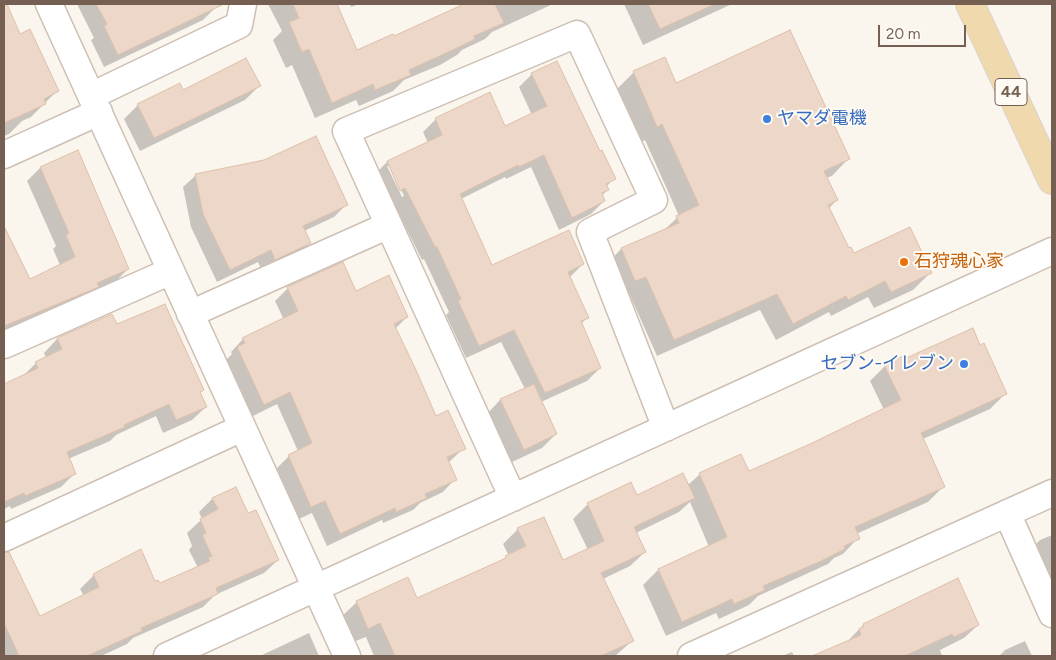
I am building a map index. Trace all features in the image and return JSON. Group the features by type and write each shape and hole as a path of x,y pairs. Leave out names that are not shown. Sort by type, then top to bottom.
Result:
{"main road":[{"name":"44","path":"970,4 1052,180"}],"street":[{"path":"49,4 347,656"},
{"path":"4,155 239,25 243,4"},
{"path":"513,498 346,131 577,34 654,200 590,232 666,428"},
{"path":"190,314 389,225"},
{"path":"167,656 1052,251"},
{"path":"4,345 171,271"},
{"path":"4,538 242,428"},
{"path":"691,656 1052,493"},
{"path":"1007,513 1052,614"}],"building":[{"path":"4,4 7,4 20,34 30,29 59,91 44,99 46,104 4,123"},
{"path":"96,4 224,4 118,55 104,26 107,24"},
{"path":"293,4 337,4 357,50 393,34 394,36 464,4 495,4 504,23 474,36 475,39 409,70 411,75 375,90 373,84 332,103 309,49 302,52 289,22 299,18"},
{"path":"648,4 715,4 660,29"},
{"path":"790,30 850,159 824,171 838,200 828,205 849,248 851,247 854,253 910,227 932,273 891,292 885,281 848,300 846,296 793,324 777,294 674,340 646,277 635,281 621,248 679,223 676,216 699,205 662,124 657,127 633,71 665,57 676,83"},
{"path":"246,58 261,86 154,138 137,104 180,83 183,90"},
{"path":"557,61 600,151 602,150 616,179 606,184 609,190 602,193 605,201 572,218 544,155 519,167 518,165 460,194 492,265 569,230 584,264 568,272 589,318 581,321 601,368 545,393 514,330 479,346 458,301 461,299 437,247 435,247 405,188 400,191 387,161 442,135 435,118 490,92 505,126 547,106 531,73"},
{"path":"316,136 348,205 303,226 311,243 275,260 271,250 230,270 203,214 195,174 264,160"},
{"path":"78,150 129,269 97,283 99,287 4,326 4,226 30,279 75,257 66,235 69,233 40,167"},
{"path":"343,262 356,291 389,275 408,317 394,324 436,416 448,410 466,449 447,457 457,480 425,494 427,498 396,512 395,508 340,534 325,501 311,507 288,455 312,443 290,392 264,405 237,347 245,343 242,338 298,311 287,287"},
{"path":"165,304 204,390 200,392 207,407 176,420 169,404 124,425 125,427 67,452 76,474 25,496 24,493 4,502 4,384 38,368 35,362 62,349 57,338 112,314 117,324"},
{"path":"973,328 980,345 984,343 1007,394 921,433 945,487 855,527 860,539 844,546 845,549 763,586 765,590 734,604 732,599 682,622 658,569 727,537 699,473 741,454 749,471 901,400 884,365 905,355 906,358"},
{"path":"534,384 557,434 524,450 500,399"},
{"path":"683,473 695,498 634,527 646,552 601,573 634,641 601,656 395,656 380,623 368,629 356,601 408,577 417,598 506,558 505,556 526,546 517,528 544,517 563,560 604,541 587,503 631,482 637,495"},
{"path":"236,487 248,513 256,510 279,560 216,588 218,594 141,628 142,631 87,656 19,656 4,623 4,553 9,552 40,616 99,587 93,574 141,549 155,581 158,580 160,583 210,561 208,558 212,556 202,535 206,533 200,519 218,509 212,498"},
{"path":"958,578 979,625 954,637 952,634 905,656 812,656 861,635 859,629 864,626 863,624"}],"place":[{"name":"ヤマダ電機","path":"767,119"},
{"name":"石狩魂心家","path":"904,262"},
{"name":"セブン-イレブン","path":"964,364"}]}
